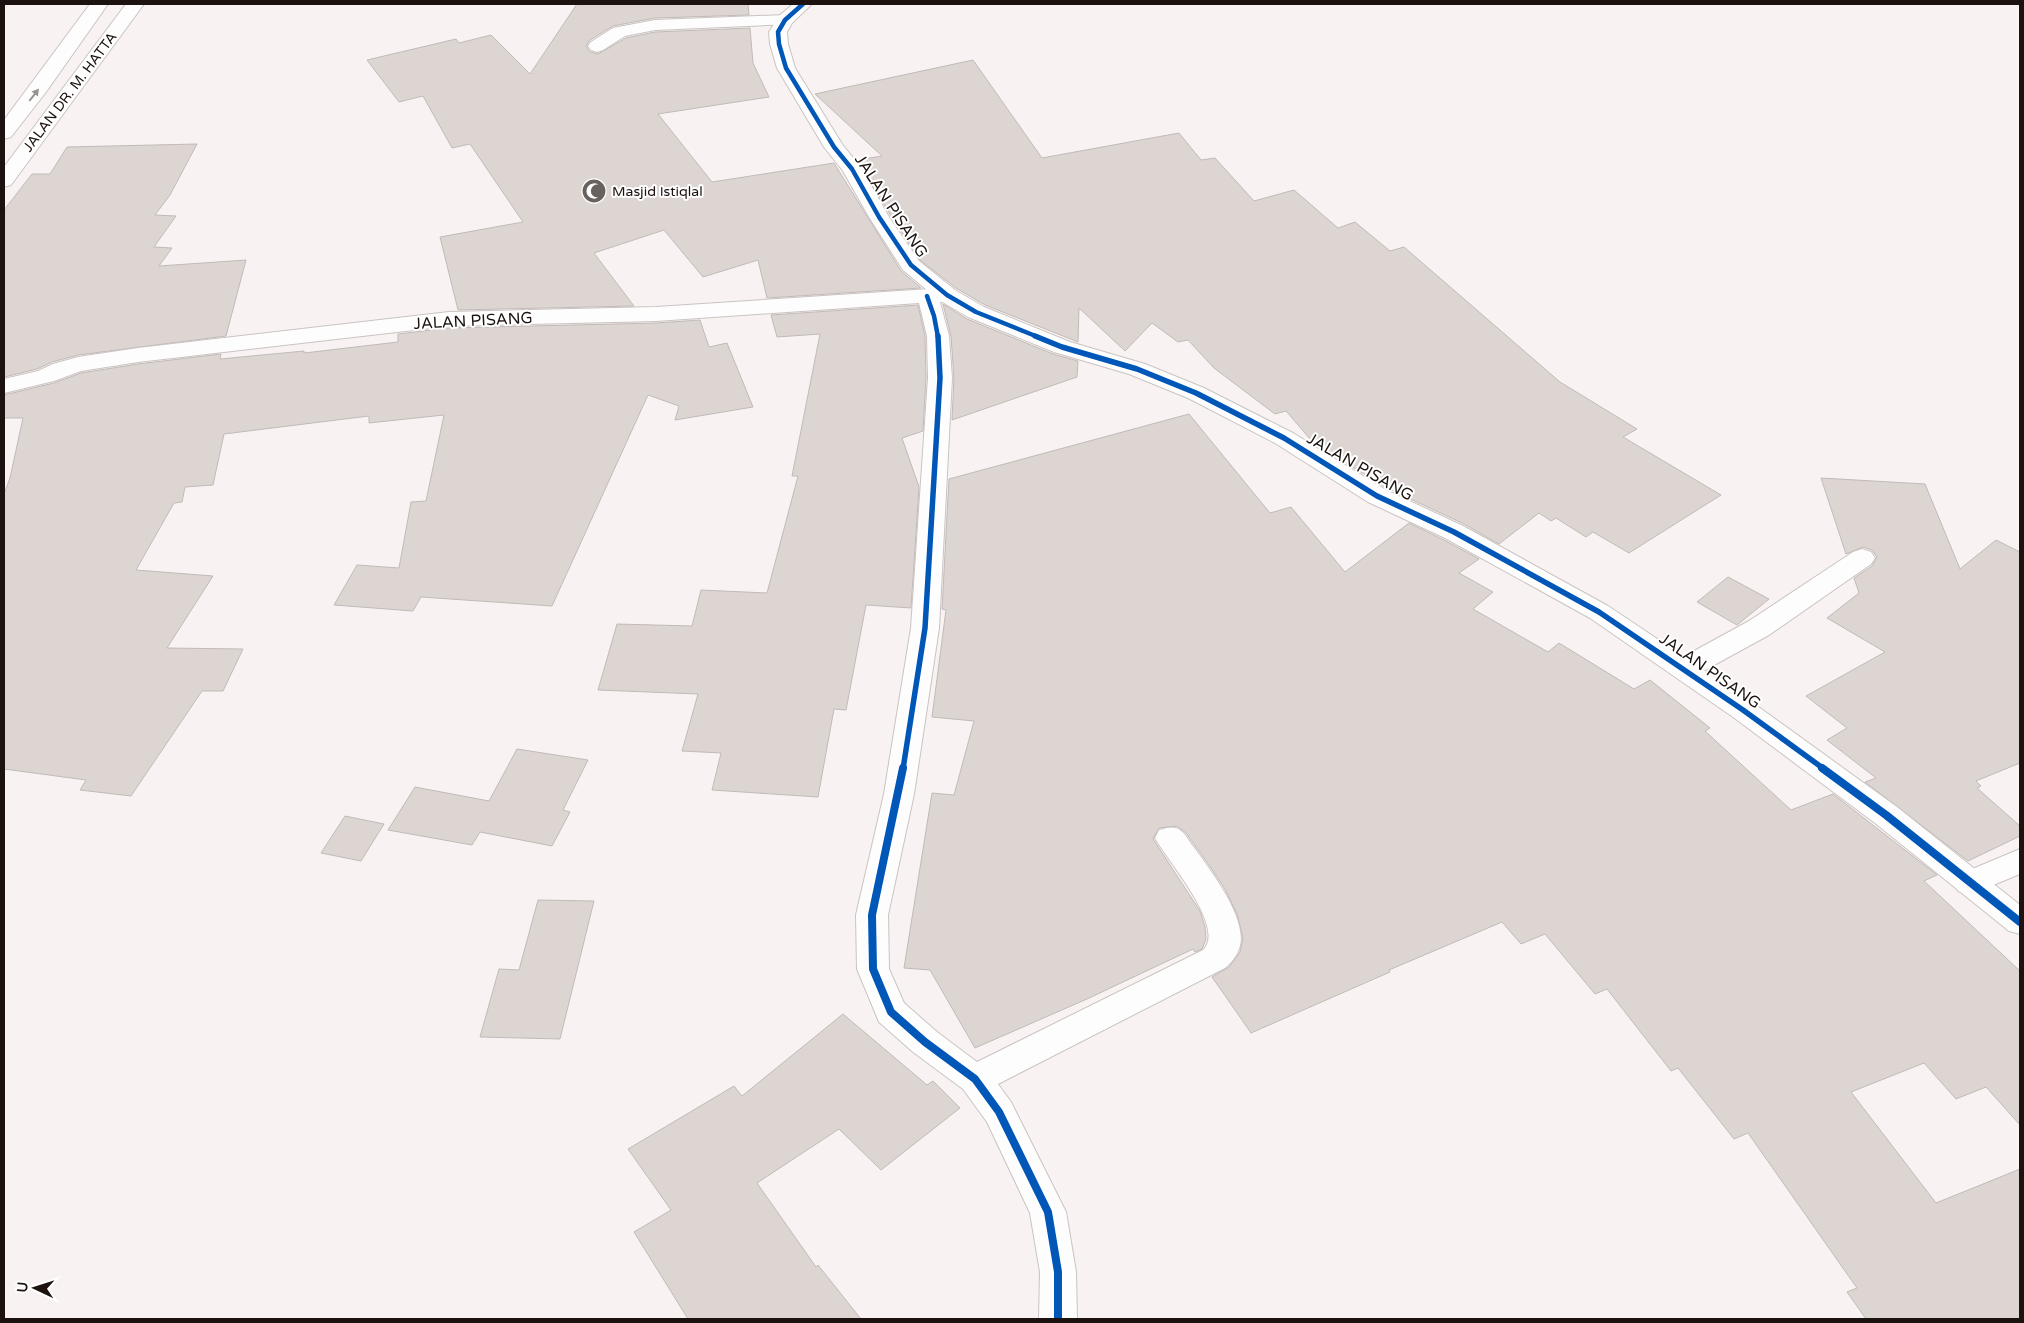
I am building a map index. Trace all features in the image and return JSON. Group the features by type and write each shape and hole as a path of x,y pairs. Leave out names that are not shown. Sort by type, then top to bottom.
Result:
{"street":[{"name":"JALAN DR. M. HATTA","path":"4,133 99,4"},
{"name":"JALAN DR. M. HATTA","path":"4,181 135,4"},
{"path":"598,46 619,32 655,25 794,12"},
{"name":"JALAN PISANG","path":"794,12 778,32 779,44 786,68 834,147 852,169 879,217 911,265 937,295 1062,347 1137,369 1196,393 1242,415 1284,438 1377,496 1454,532 1599,612 1684,669 1886,815 2020,922"},
{"path":"937,295 935,313 940,342 940,378 925,628 899,794 872,916 873,969 891,1012 925,1042 975,1079 999,1112 1048,1212 1058,1272 1058,1319"},
{"name":"JALAN PISANG","path":"4,386 46,376 78,364 138,354 449,319 656,314 937,295"},
{"path":"1684,669 1759,628 1862,558"},
{"path":"975,1079 1214,959 1223,950 1222,922 1215,904 1170,838"},
{"path":"1969,883 2020,861"}],"building":[{"path":"577,4 748,4 749,15 655,18 613,26 590,40 586,46 590,52 598,54 626,38 655,32 750,28 753,63 769,97 658,114 712,182 834,163 901,271 921,288 767,298 758,260 703,277 664,230 594,253 634,306 458,310 440,237 523,222 470,144 452,148 423,96 399,102 367,60 456,39 459,43 491,35 530,74"},
{"path":"973,60 1042,158 1179,133 1201,160 1215,158 1254,201 1294,190 1338,228 1355,222 1390,251 1404,247 1560,382 1637,429 1623,437 1721,495 1629,553 1593,532 1586,537 1556,518 1551,521 1539,513 1499,544 1464,524 1387,488 1325,450 1311,440 1286,411 1275,414 1214,368 1188,340 1178,342 1152,323 1125,351 1079,308 1078,342 985,305 956,288 920,260 857,160 882,156 815,94"},
{"path":"197,144 170,195 155,215 176,216 154,247 172,248 159,266 246,260 226,336 78,355 52,362 37,369 4,377 4,210 32,174 50,174 67,147"},
{"path":"943,304 967,319 1053,354 1078,361 1077,377 952,420 954,378 951,336"},
{"path":"918,305 925,336 926,378 923,431 902,438 919,487 911,608 866,605 846,710 834,709 818,797 712,790 721,753 682,751 698,694 598,690 617,624 692,626 701,590 767,593 798,476 792,476 820,334 777,337 771,315"},
{"path":"700,320 709,347 727,343 753,407 675,420 679,406 648,395 552,606 421,597 413,611 334,605 357,565 399,568 411,502 426,501 444,415 369,423 369,416 224,434 213,485 185,487 182,502 174,503 136,570 213,576 167,648 243,649 223,691 202,691 131,796 80,790 86,780 4,769 4,494 10,478 23,418 4,418 4,395 54,383 81,373 138,364 221,354 220,359 304,351 304,353 398,342 398,334 449,328 656,323"},
{"path":"1189,414 1270,513 1291,507 1345,572 1409,523 1444,540 1479,559 1459,573 1493,592 1473,609 1548,652 1559,643 1634,689 1650,680 1710,728 1705,731 1791,810 1833,794 1937,875 1924,881 2020,971 2020,1125 1986,1087 1956,1099 1924,1063 1851,1092 1936,1203 2020,1169 2020,1319 1866,1319 1847,1292 1857,1288 1748,1133 1734,1139 1678,1068 1671,1071 1607,989 1595,994 1545,934 1521,944 1502,922 1389,970 1390,972 1251,1033 1212,977 1229,967 1240,952 1243,938 1237,914 1225,889 1209,865 1186,833 1177,826 1159,828 1153,839 1200,911 1205,927 1206,939 1202,949 1195,952 1193,949 1087,999 975,1048 930,970 904,968 932,793 954,795 974,721 932,717 946,610 942,609 949,479"},
{"path":"1821,478 1925,484 1960,569 1996,540 2020,552 2020,763 1976,781 1981,786 1977,788 2020,826 2020,836 1968,861 1865,782 1876,778 1827,740 1847,728 1806,696 1885,652 1827,618 1859,593 1854,578 1872,566 1877,557 1872,550 1863,547 1846,554"},
{"path":"1728,577 1769,599 1737,625 1697,602"},
{"path":"517,749 588,760 563,810 570,812 552,846 480,832 472,845 388,830 415,787 489,801"},
{"path":"345,816 384,824 361,861 321,853"},
{"path":"538,900 594,901 560,1039 480,1037 499,969 519,970"},
{"path":"843,1014 927,1085 933,1081 960,1108 881,1170 839,1129 757,1183 816,1267 818,1265 861,1319 688,1319 634,1232 671,1210 628,1149 734,1086 742,1096"}],"cycle path":[{"path":"803,4 785,20 778,32 779,44 786,68 834,147 852,169 879,217 911,265 947,295 976,312 1062,347 1137,369 1196,393 1284,438 1377,496 1454,532 1599,612 1743,710 1886,815 2020,922"},
{"path":"927,296 938,336 940,378 925,628 899,794 872,915 873,969 891,1012 925,1042 975,1079 999,1112 1048,1212 1058,1272 1058,1319"}],"place":[{"name":"Masjid Istiqlal","path":"594,191"}]}
